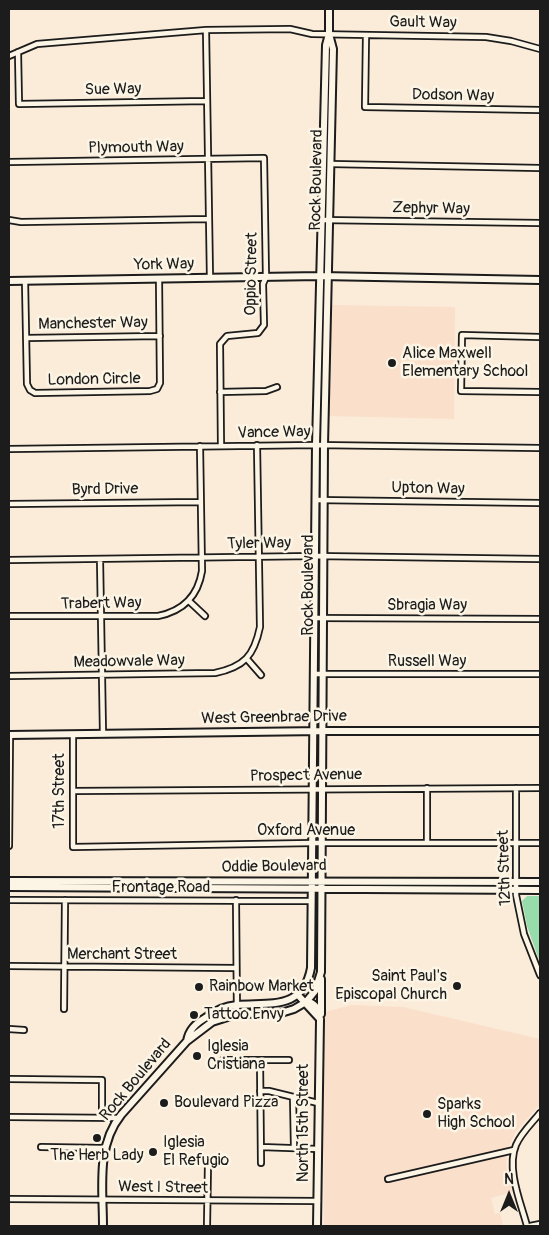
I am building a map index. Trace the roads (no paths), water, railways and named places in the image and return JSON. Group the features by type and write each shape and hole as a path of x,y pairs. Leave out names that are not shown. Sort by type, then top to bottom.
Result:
{"main road":[{"name":"Rock Boulevard","path":"186,1041 189,1032 201,1020 216,1011 235,1005 275,1004 297,994 308,980 312,968 316,500 329,276 331,164 333,49 329,34 329,9"},
{"name":"Rock Boulevard","path":"103,1226 104,1148 119,1118 186,1041 212,1022 237,1014 281,1013 294,1009 306,1002 315,991 321,972 324,500 320,445 320,276 326,45 329,34"},
{"name":"York Way","path":"9,281 329,276"},
{"path":"329,276 540,280"},
{"name":"West Greenbrae Drive","path":"9,735 313,731 540,731"},
{"name":"Oddie Boulevard","path":"9,881 321,880 540,882"},
{"name":"Oddie Boulevard","path":"9,887 540,890"},
{"name":"North 15th Street","path":"317,1226 321,972"},
{"path":"297,994 320,1020"}],"street":[{"name":"Gault Way","path":"9,56 37,44 206,30 290,29 329,34 486,37 511,41 540,49"},
{"path":"206,30 210,278"},
{"name":"Dodson Way","path":"366,35 365,107 540,110"},
{"name":"Sue Way","path":"18,52 18,104 208,101"},
{"name":"Plymouth Way","path":"9,162 264,158"},
{"name":"Oppio Street","path":"221,446 221,340 227,336 255,335 261,332 264,325 263,284 266,277 264,158"},
{"path":"331,164 540,168"},
{"path":"9,220 21,222 209,219"},
{"name":"Zephyr Way","path":"321,220 540,223"},
{"name":"London Circle","path":"25,281 27,384 32,392 150,391 157,389 160,383 159,279"},
{"path":"540,336 462,335 461,391 540,392"},
{"name":"Manchester Way","path":"26,338 160,336"},
{"path":"220,392 266,391 277,387"},
{"path":"257,445 260,627 256,644 247,659 261,675"},
{"name":"Vance Way","path":"9,449 257,445 540,448"},
{"path":"200,446 202,557 200,579 189,601 205,616"},
{"name":"Upton Way","path":"316,500 540,503"},
{"name":"Byrd Drive","path":"9,504 201,502"},
{"name":"Tyler Way","path":"9,560 258,556 540,559"},
{"path":"100,559 103,734"},
{"name":"Trabert Way","path":"9,616 101,617 166,614 180,608 189,601"},
{"name":"Sbragia Way","path":"314,618 540,619"},
{"name":"Meadowvale Way","path":"9,676 215,673 232,669 247,659"},
{"name":"Russell Way","path":"314,674 540,674"},
{"name":"17th Street","path":"73,734 73,847"},
{"path":"9,735 9,846"},
{"path":"427,788 427,843"},
{"name":"12th Street","path":"516,788 516,890 523,930 540,975"},
{"name":"Prospect Avenue","path":"73,791 540,788"},
{"name":"Oxford Avenue","path":"73,847 313,843 540,843"},
{"name":"Frontage Road","path":"9,900 312,901"},
{"path":"64,1009 65,900"},
{"path":"236,900 235,1005 237,1014"},
{"name":"Merchant Street","path":"9,966 235,968"},
{"path":"9,1030 24,1030"},
{"path":"223,1060 289,1060"},
{"path":"260,1060 261,1164"},
{"path":"9,1079 102,1080 102,1118"},
{"path":"260,1091 293,1096 318,1103"},
{"path":"293,1096 294,1147"},
{"path":"540,1113 520,1136 514,1150 514,1173 529,1226 540,1224"},
{"path":"9,1117 119,1118"},
{"path":"41,1146 104,1148"},
{"path":"260,1147 318,1149"},
{"path":"388,1179 514,1150"},
{"path":"207,1226 208,1164"},
{"name":"West I Street","path":"9,1199 318,1201"}],"place":[{"name":"Alice Maxwell Elementary School","path":"392,363"},
{"name":"Saint Paul's Episcopal Church","path":"457,986"},
{"name":"Rainbow Market","path":"199,987"},
{"name":"Tattoo Envy","path":"194,1015"},
{"name":"Iglesia Cristiana","path":"197,1056"},
{"name":"Boulevard Pizza","path":"164,1103"},
{"name":"Sparks High School","path":"427,1114"},
{"name":"The Herb Lady","path":"97,1138"},
{"name":"Iglesia El Refugio","path":"153,1152"}]}
